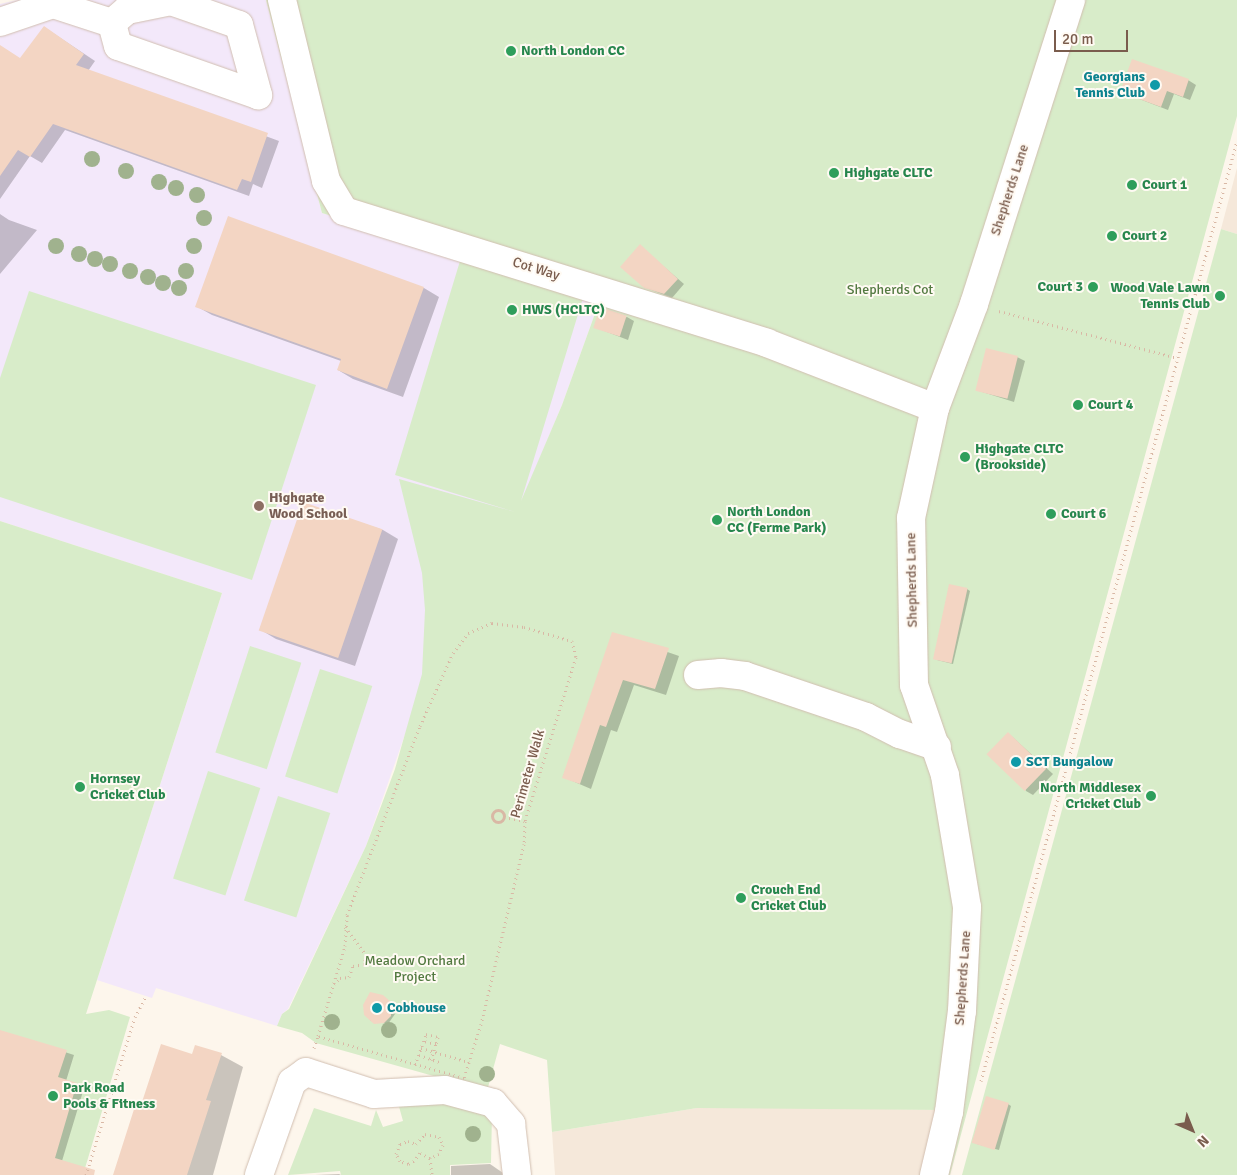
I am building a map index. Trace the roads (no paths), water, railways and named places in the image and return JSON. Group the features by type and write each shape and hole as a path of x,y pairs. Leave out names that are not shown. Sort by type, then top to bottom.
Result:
{"lane":[{"name":"Cot Way","path":"282,0 326,181 344,211 767,343 935,408"},
{"name":"Shepherds Lane","path":"934,1175 951,1103 962,1011 967,907 958,843 937,747 914,684 911,518 935,408 974,304 1071,0"},
{"path":"171,1 239,25 258,94 118,46 112,23 127,10 171,1"},
{"path":"0,22 54,4 112,23"},
{"path":"698,675 721,673 745,676 866,717 900,734 937,747"},
{"path":"258,1175 292,1082 306,1072 374,1094 445,1090 493,1103 512,1124 517,1175"}],"place":[{"name":"North London CC","path":"511,51"},
{"name":"Georgians Tennis Club","path":"1155,85"},
{"name":"Highgate CLTC","path":"834,173"},
{"name":"Court 1","path":"1132,185"},
{"name":"Court 2","path":"1112,236"},
{"name":"Court 3","path":"1093,287"},
{"name":"Wood Vale Lawn Tennis Club","path":"1220,296"},
{"name":"HWS (HCLTC)","path":"512,310"},
{"name":"Court 4","path":"1078,405"},
{"name":"Highgate CLTC (Brookside)","path":"965,457"},
{"name":"Highgate Wood School","path":"259,506"},
{"name":"Court 6","path":"1051,514"},
{"name":"North London CC (Ferme Park)","path":"717,520"},
{"name":"SCT Bungalow","path":"1016,762"},
{"name":"Hornsey Cricket Club","path":"80,787"},
{"name":"North Middlesex Cricket Club","path":"1151,796"},
{"name":"Crouch End Cricket Club","path":"741,898"},
{"name":"Cobhouse","path":"377,1008"},
{"name":"Park Road Pools & Fitness","path":"53,1096"}],"park label":[{"name":"Shepherds Cot","path":"890,290"},
{"name":"Meadow Orchard Project","path":"415,970"}]}
